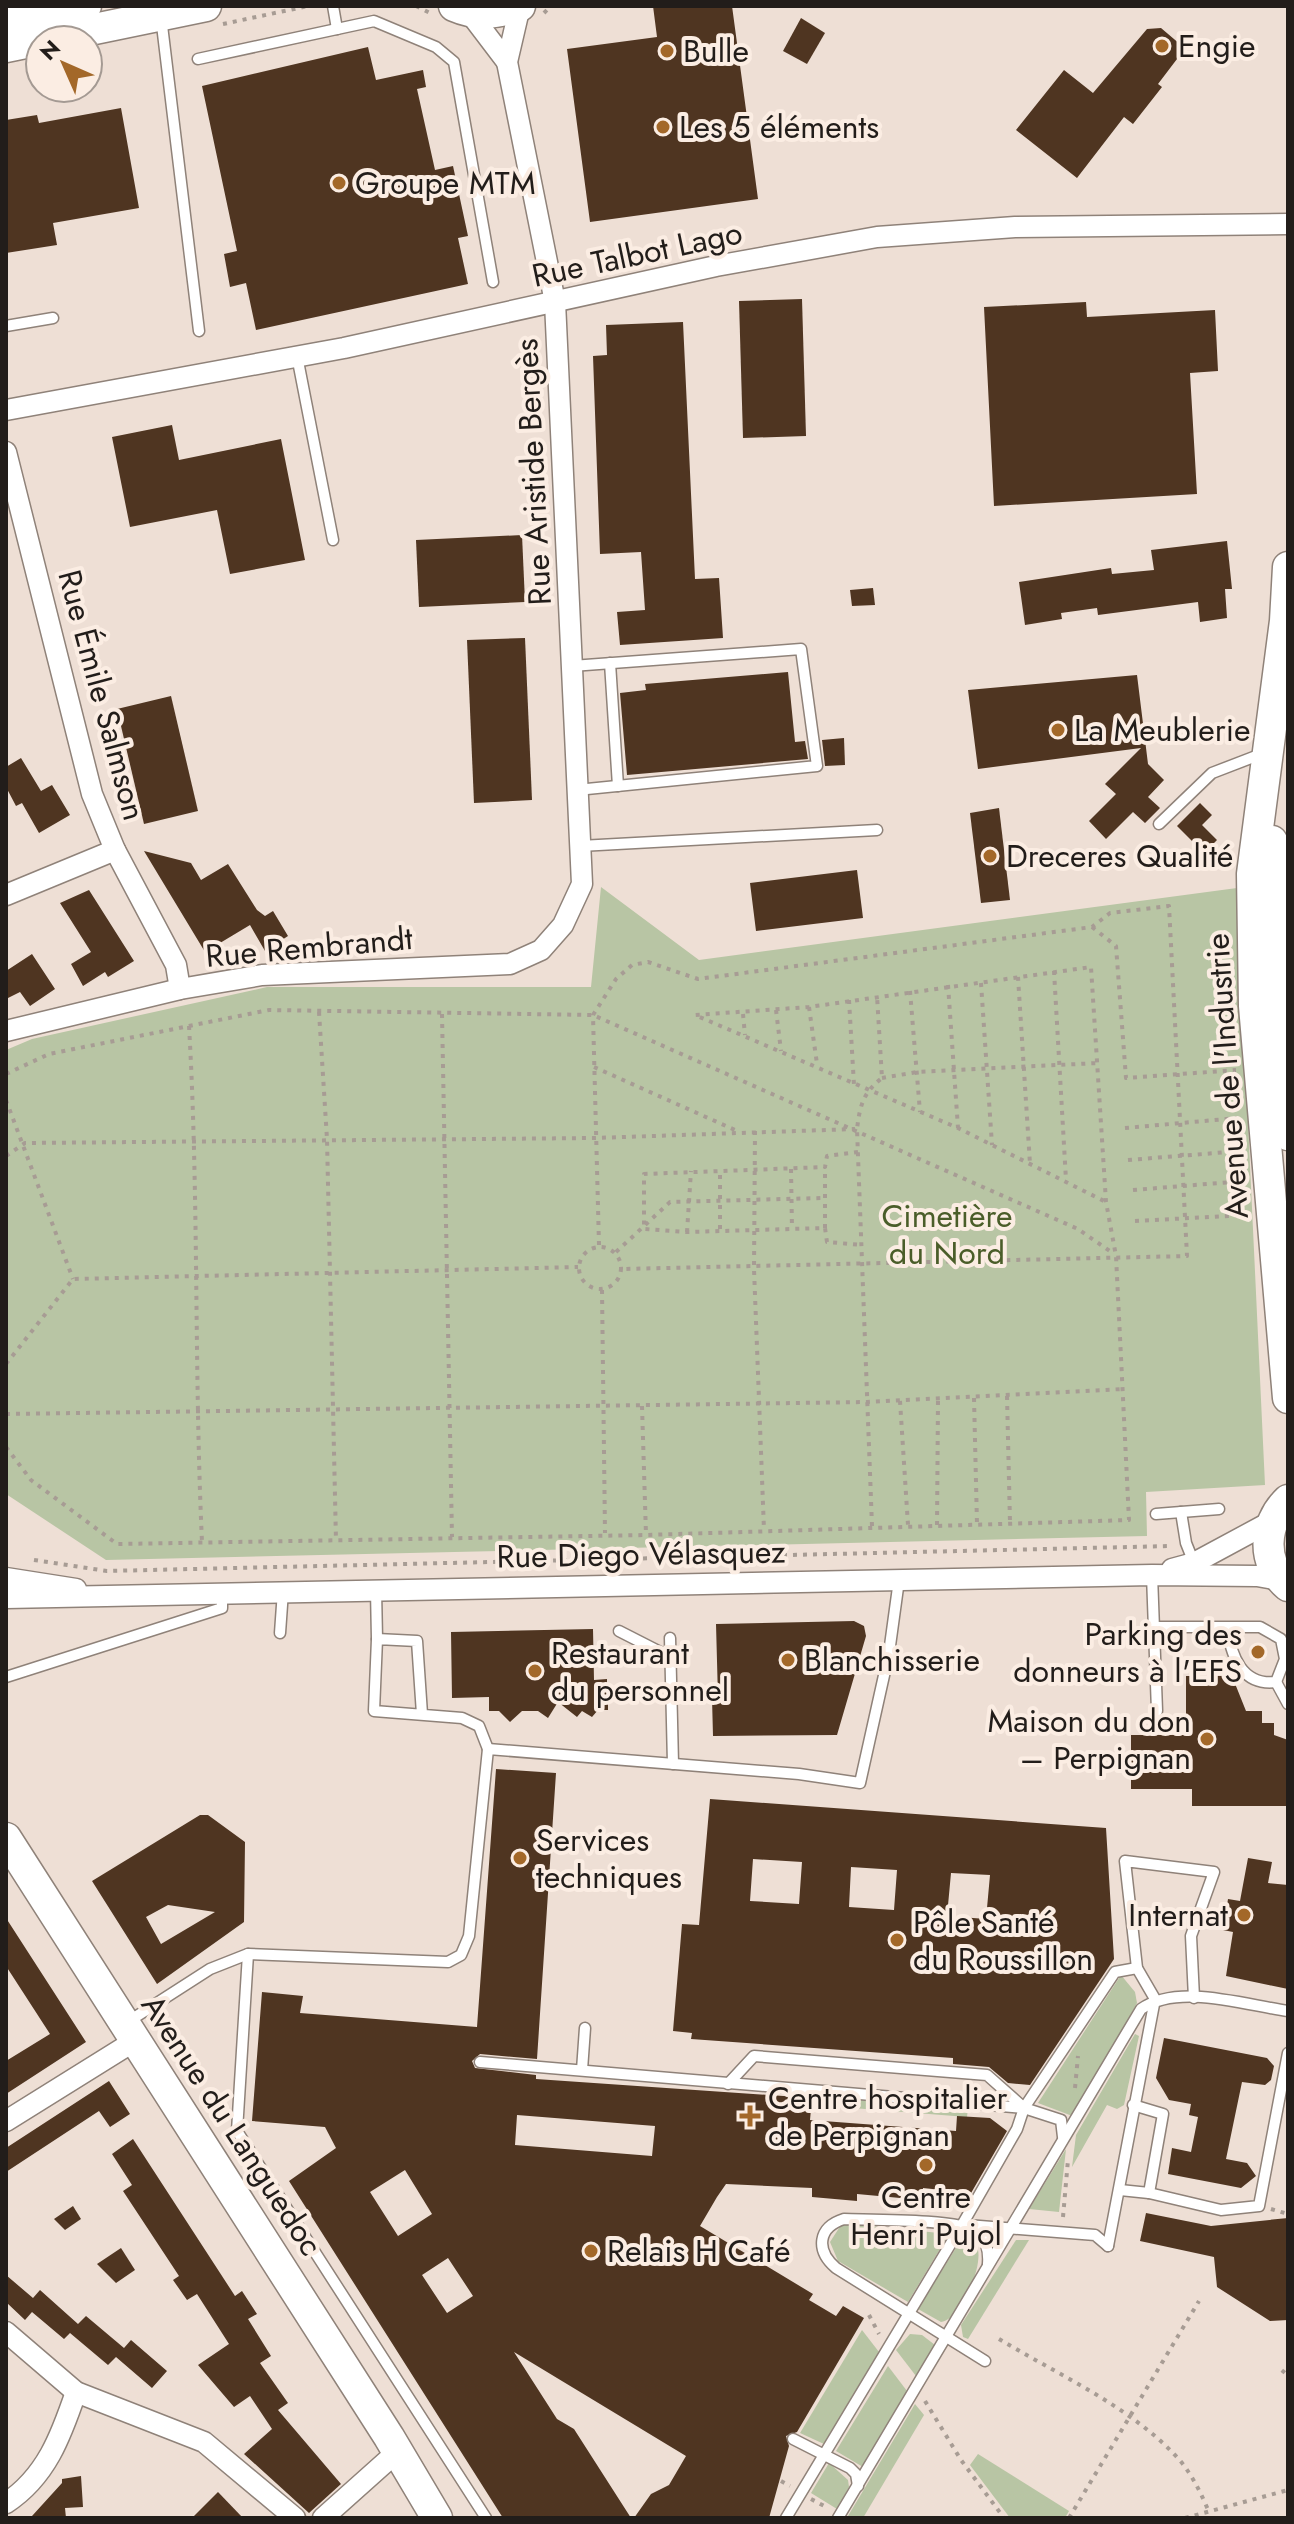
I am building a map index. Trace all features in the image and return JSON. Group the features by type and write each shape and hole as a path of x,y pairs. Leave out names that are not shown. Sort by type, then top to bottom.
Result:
{"main road":[{"path":"6,23 86,6"},
{"path":"104,27 206,6"},
{"path":"461,9 495,14 520,6"},
{"name":"Avenue de l'Industrie","path":"1288,567 1270,751 1272,959 1261,1082 1288,1398"},
{"name":"Avenue de l'Industrie","path":"1261,1082 1288,1135"},
{"path":"1284,1502 1268,1552 1285,1583"},
{"name":"Avenue du Languedoc","path":"6,1838 398,2451 437,2518"},
{"name":"Avenue du Languedoc","path":"398,2451 445,2518"}],"street":[{"name":"Rue Aristide Bergès","path":"520,6 507,62 555,302 582,884"},
{"name":"Rue Aristide Bergès","path":"461,9 507,62"},
{"name":"Rue Talbot Lago","path":"6,410 297,356 716,266 877,237 1015,227 1288,224"},
{"name":"Rue Émile Salmson","path":"6,452 92,794 115,850 176,965 180,989"},
{"path":"6,895 115,850"},
{"name":"Rue Rembrandt","path":"6,1031 180,989 262,975 510,964 541,950 563,925 582,884"},
{"name":"Rue Diego Vélasquez","path":"1152,1575 1194,1563 1284,1502"},
{"name":"Rue Diego Vélasquez","path":"6,1598 1152,1575 1257,1576 1285,1583"},
{"name":"Rue Diego Vélasquez","path":"6,1578 131,1597"},
{"path":"6,2121 130,2032"},
{"path":"6,2332 76,2392 204,2442 295,2518"},
{"path":"6,2503 27,2490 50,2458 76,2392"},
{"path":"323,2518 398,2451"}],"lane":[{"path":"333,6 337,29"},
{"path":"161,15 199,331"},
{"path":"198,59 374,21 436,47 454,62 493,282"},
{"path":"6,326 53,318"},
{"path":"297,356 333,540"},
{"path":"572,666 801,649 817,766 577,790"},
{"path":"610,663 618,786"},
{"path":"1159,824 1212,773 1235,761 1270,751"},
{"path":"580,846 877,830"},
{"path":"1156,1514 1219,1509"},
{"path":"1181,1512 1186,1543 1194,1563"},
{"path":"1152,1575 1157,1711"},
{"path":"488,1749 799,1774 860,1783 889,1653 899,1580"},
{"path":"130,2032 210,1969 248,1954 448,1962 461,1955 469,1936 488,1749 479,1726 462,1718 374,1711 376,1590"},
{"path":"280,1633 283,1591"},
{"path":"6,1677 222,1608 222,1592"},
{"path":"1156,1627 1260,1627 1281,1639 1285,1659 1276,1682 1288,1704"},
{"path":"1227,1627 1230,1649 1244,1674 1261,1684 1276,1682"},
{"path":"619,1631 670,1657"},
{"path":"670,1638 673,1764"},
{"path":"377,1639 417,1641 422,1714"},
{"path":"985,2361 829,2261 822,2250 825,2230 844,2219 962,2225 1095,2235 1108,2246 1155,1999 1137,1968 1125,1861 1214,1872 1191,1936 1194,1998"},
{"path":"248,1954 237,2131 486,2518"},
{"path":"786,2518 962,2225 1017,2129 1024,2108 1115,1972 1137,1968"},
{"path":"838,2518 1141,2009 1155,1999 1194,1998 1288,2011"},
{"path":"582,2070 585,2028"},
{"path":"1120,2190 1149,2193 1221,2210 1259,2206 1288,2053"},
{"path":"728,2084 754,2056 987,2075 1024,2108"},
{"path":"480,2062 1024,2108 1061,2120 1063,2137"},
{"path":"1133,2105 1163,2114 1149,2193"},
{"path":"962,2225 982,2237 989,2250 988,2267"},
{"path":"793,2439 850,2468 856,2474 858,2486"}],"path":[{"path":"599,1245 593,1015 616,979 632,965 648,962 698,979 1092,927 1110,913 1169,906 1187,1256 754,1269 622,1269"},
{"path":"1092,927 1116,946 1126,1078 1179,1074 1261,1082"},
{"path":"6,1447 31,1480 117,1544 605,1533 646,1535 1129,1520 1116,1256 1106,1202 1091,967 809,1007 695,1015 818,1065 854,1085 958,1128 1106,1202"},
{"path":"1054,971 1066,1181"},
{"path":"1018,977 1030,1164"},
{"path":"981,983 992,1145"},
{"path":"948,985 958,1128"},
{"path":"910,991 920,1112"},
{"path":"877,996 882,1078"},
{"path":"849,1000 854,1085"},
{"path":"809,1007 818,1065"},
{"path":"6,1074 49,1054 269,1010 593,1015 1078,1229 1116,1256"},
{"path":"776,1010 781,1051"},
{"path":"319,1012 327,1139 336,1541"},
{"path":"442,1014 446,1139 447,1408 452,1537"},
{"path":"743,1014 745,1035"},
{"path":"189,1026 196,1141 196,1413 202,1542"},
{"path":"872,1526 857,1129 860,1104 867,1090 882,1078 917,1072 987,1071 1098,1063"},
{"path":"594,1067 737,1131"},
{"path":"6,1100 25,1143 73,1279"},
{"path":"1125,1128 1238,1118"},
{"path":"6,1156 25,1143 595,1138 857,1129"},
{"path":"755,1131 757,1229 754,1269 764,1530"},
{"path":"1128,1160 1243,1150"},
{"path":"858,1152 827,1156 822,1198 827,1242 862,1245"},
{"path":"644,1229 644,1174 825,1167"},
{"path":"791,1169 792,1229"},
{"path":"687,1232 691,1171"},
{"path":"720,1172 720,1229"},
{"path":"1133,1190 1244,1181"},
{"path":"616,1252 670,1202 822,1198"},
{"path":"1135,1221 1247,1215"},
{"path":"644,1229 687,1232 825,1228"},
{"path":"599,1245 616,1252 622,1269 615,1284 602,1290 585,1283 578,1267 584,1252 599,1245"},
{"path":"6,1364 73,1279 578,1267"},
{"path":"602,1290 605,1533"},
{"path":"6,1414 867,1402 1123,1389"},
{"path":"1007,1396 1010,1523"},
{"path":"974,1398 977,1524"},
{"path":"937,1525 938,1400"},
{"path":"900,1401 908,1525"},
{"path":"642,1406 646,1535"},
{"path":"29,1560 107,1571 1152,1549 1186,1543"},
{"path":"1069,2518 1199,2301"},
{"path":"869,2315 888,2349"},
{"path":"999,2339 1129,2417 1175,2454 1189,2473 1209,2512"},
{"path":"1282,2373 1288,2366"},
{"path":"916,2389 961,2460 1004,2518"},
{"path":"1185,2518 1288,2490"}],"green space":[{"name":"Cimetière du Nord","path":"601,887 699,960 1237,888 1265,1485 1146,1492 1147,1536 106,1560 6,1494 6,1050 32,1039 267,987 591,987"},
{"path":"1121,1975 1135,1992 1137,2003 1075,2117 1038,2103"},
{"path":"1135,2034 1139,2036 1124,2105 1117,2109 1107,2105 1072,2167 1076,2135"},
{"path":"827,2097 968,2108 967,2117 827,2106"},
{"path":"1066,2149 1059,2212 1029,2209"},
{"path":"841,2225 949,2234 908,2302 838,2261 830,2242"},
{"path":"964,2235 978,2250 977,2269 963,2303 941,2322 918,2309"},
{"path":"1016,2240 1029,2240 968,2339 963,2337 961,2325"},
{"path":"862,2330 879,2352 824,2444 800,2433"},
{"path":"910,2334 922,2335 935,2345 916,2376 896,2350"},
{"path":"888,2366 907,2391 863,2467 836,2451"},
{"path":"915,2404 924,2415 863,2518 848,2516"},
{"path":"978,2454 1069,2511 1065,2518 1010,2518 970,2465"},
{"path":"829,2463 848,2480 849,2487 837,2509 811,2493"}],"building":[{"name":"Les 5 éléments","path":"653,6 732,6 758,199 590,222 567,49 657,37"},
{"path":"801,18 825,33 807,64 783,51"},
{"path":"1161,28 1181,45 1177,59 1158,84 1162,87 1133,124 1124,117 1077,178 1016,130 1064,70 1093,93 1147,29"},
{"name":"Groupe MTM","path":"368,47 376,80 423,70 426,87 417,89 435,170 453,166 468,236 458,238 468,284 256,330 246,283 230,287 224,254 237,251 202,86"},
{"path":"121,108 139,208 53,223 57,245 6,253 6,120 37,115 39,123"},
{"path":"802,299 806,436 743,438 739,301"},
{"path":"1086,302 1087,317 1215,310 1218,371 1190,373 1197,494 994,506 984,307"},
{"path":"683,322 695,579 719,578 723,638 620,645 617,612 645,610 641,552 600,554 593,356 607,355 606,325"},
{"path":"172,425 179,460 281,439 305,560 230,574 217,510 130,527 112,437"},
{"path":"522,535 525,602 419,607 416,540"},
{"path":"1227,541 1232,589 1225,589 1227,618 1200,622 1198,602 1098,615 1097,608 1061,613 1062,619 1025,625 1019,582 1111,568 1112,574 1154,570 1151,550"},
{"path":"873,588 875,605 852,606 850,590"},
{"path":"525,638 532,800 474,803 467,640"},
{"path":"788,672 795,742 805,741 808,759 627,775 620,693 646,690 645,684"},
{"name":"La Meublerie","path":"1137,675 1148,764 1164,780 1148,797 1160,808 1145,823 1133,812 1106,839 1089,821 1116,794 1105,784 1141,748 978,769 968,690"},
{"path":"171,696 198,811 144,824 117,709"},
{"path":"844,738 845,765 825,766 822,740"},
{"path":"21,758 41,791 52,785 70,815 39,833 22,803 16,806 6,787 6,767"},
{"path":"1200,803 1212,815 1202,825 1217,840 1204,853 1177,826"},
{"name":"Dreceres Qualité","path":"999,808 1010,900 981,903 970,813"},
{"path":"144,851 191,863 201,880 228,864 257,910 265,916 273,911 288,936 265,951 250,925 205,952"},
{"path":"857,870 863,918 756,931 750,883"},
{"path":"89,890 134,961 108,977 105,972 83,986 71,964 91,952 60,903"},
{"path":"32,954 55,989 30,1006 20,992 6,999 6,971"},
{"name":"Blanchisserie","path":"854,1621 864,1626 866,1636 837,1735 713,1736 712,1698 718,1698 716,1624"},
{"path":"593,1629 594,1680 607,1679 607,1692 616,1699 608,1704 608,1710 598,1710 592,1717 582,1711 577,1717 558,1702 548,1718 538,1711 522,1711 510,1722 499,1711 489,1711 489,1697 452,1698 451,1632"},
{"name":"Maison du don – Perpignan","path":"1186,1676 1232,1676 1246,1711 1262,1711 1262,1723 1274,1723 1274,1735 1288,1740 1288,1806 1192,1806 1192,1789 1131,1789 1131,1735 1186,1735"},
{"path":"496,1769 556,1773 537,2059 480,2054 472,2061 475,2068 536,2075 536,2079 812,2098 810,2120 956,2131 957,2116 990,2118 1007,2131 967,2200 951,2191 923,2188 922,2200 857,2194 857,2201 812,2197 812,2188 726,2184 717,2197 700,2226 813,2294 809,2300 836,2316 843,2306 864,2318 797,2432 786,2436 789,2446 769,2518 634,2518 651,2494 669,2485 686,2456 514,2352 557,2419 574,2429 631,2518 503,2518 289,2181 336,2148 325,2127 252,2121 262,1992 303,1996 300,2013 477,2027","holes":["517,2115 655,2126 652,2156 515,2145","405,2170 432,2214 398,2236 370,2192","448,2258 473,2296 447,2313 422,2275"]},
{"name":"Pôle Santé du Roussillon","path":"710,1799 1106,1828 1114,1959 1030,2085 1008,2083 989,2067 953,2064 953,2058 691,2039 692,2033 673,2031 682,1924 699,1925","holes":["753,1859 802,1862 799,1904 750,1901","851,1867 897,1870 894,1910 849,1907","951,1873 990,1875 986,1919 947,1916"]},
{"path":"200,1815 208,1815 245,1842 244,1922 157,1984 92,1881","holes":["168,1905 215,1912 161,1944 146,1917"]},
{"path":"1248,1858 1272,1862 1268,1883 1288,1885 1288,1989 1226,1976 1233,1932 1223,1930 1228,1899 1240,1901"},
{"path":"6,1918 86,2042 6,2094 6,2061 50,2034 6,1966"},
{"path":"1164,2038 1267,2058 1274,2066 1271,2080 1265,2085 1242,2082 1226,2159 1247,2163 1256,2176 1241,2188 1168,2174 1172,2148 1191,2152 1198,2117 1189,2115 1191,2104 1169,2100 1156,2078"},
{"path":"109,2081 130,2114 110,2127 99,2111 6,2172 6,2148"},
{"path":"133,2139 235,2296 242,2291 257,2314 248,2319 271,2356 260,2363 288,2403 278,2410 341,2484 309,2513 244,2454 272,2429 250,2396 234,2407 198,2365 229,2344 197,2294 187,2300 173,2280 179,2276 123,2191 132,2185 112,2154"},
{"path":"73,2206 81,2219 65,2230 54,2219"},
{"path":"1146,2213 1211,2226 1288,2218 1288,2320 1270,2321 1217,2287 1214,2257 1140,2241"},
{"path":"121,2248 135,2270 116,2283 97,2264"},
{"path":"6,2275 33,2298 40,2290 78,2324 86,2316 124,2348 131,2340 167,2371 152,2388 116,2357 108,2365 70,2333 64,2339 32,2312 25,2320 6,2302"},
{"path":"81,2476 83,2507 65,2508 66,2518 32,2516 62,2483 62,2479"},
{"path":"218,2492 243,2518 192,2518"}],"place":[{"name":"Engie","path":"1162,46"},
{"name":"Bulle","path":"667,51"},
{"name":"Les 5 éléments","path":"663,127"},
{"name":"Groupe MTM","path":"339,183"},
{"name":"La Meublerie","path":"1058,730"},
{"name":"Dreceres Qualité","path":"990,856"},
{"name":"Parking des donneurs à l'EFS","path":"1258,1652"},
{"name":"Blanchisserie","path":"788,1660"},
{"name":"Restaurant du personnel","path":"535,1671"},
{"name":"Maison du don – Perpignan","path":"1207,1739"},
{"name":"Services techniques","path":"520,1858"},
{"name":"Internat","path":"1244,1915"},
{"name":"Pôle Santé du Roussillon","path":"897,1940"},
{"name":"Centre hospitalier de Perpignan","path":"750,2116"},
{"name":"Centre Henri Pujol","path":"926,2165"},
{"name":"Relais H Café","path":"591,2251"}]}
